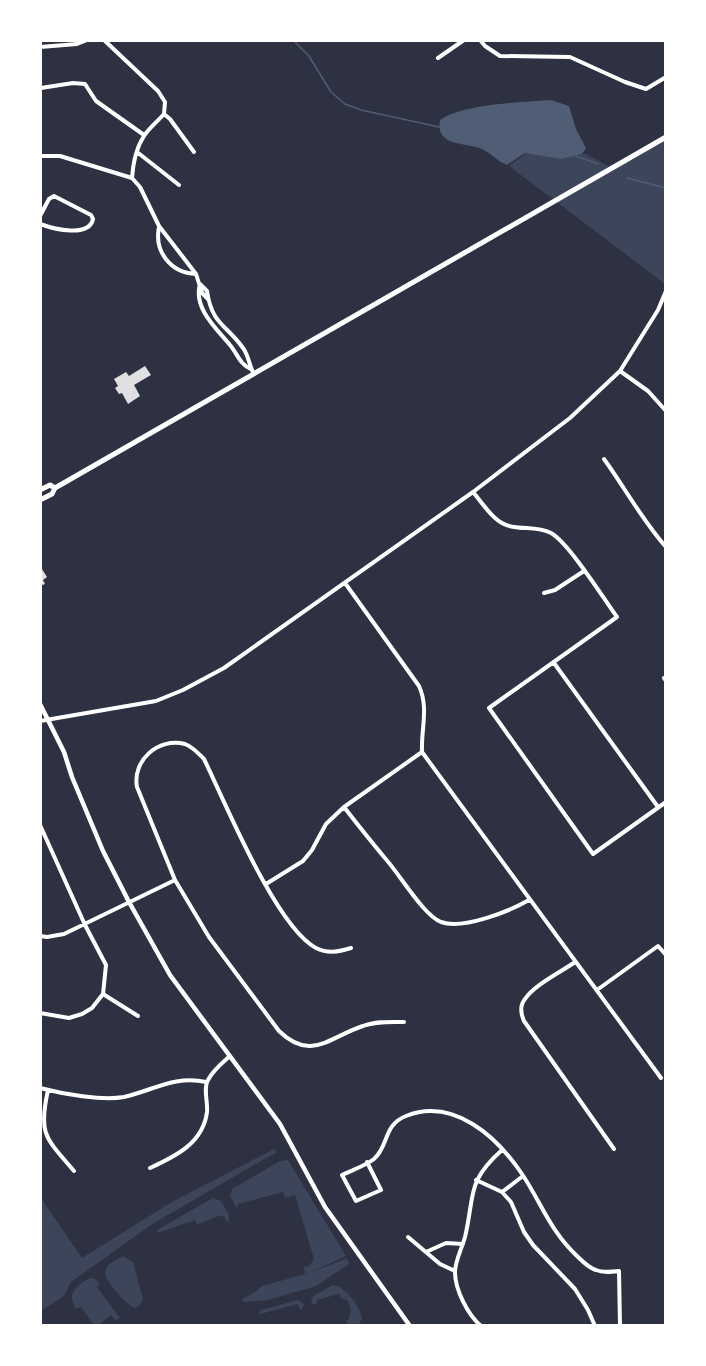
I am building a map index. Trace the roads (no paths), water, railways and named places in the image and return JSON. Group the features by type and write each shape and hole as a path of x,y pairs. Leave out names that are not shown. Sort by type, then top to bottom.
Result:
{"main road":[{"path":"40,500 52,494 55,488 253,371 666,137"},
{"path":"40,490 50,486 55,488"},
{"path":"40,704 64,752 72,777 103,850 170,975 280,1124 325,1207 410,1326"}],"street":[{"path":"40,47 77,44 87,40"},
{"path":"104,40 158,91 165,102 164,114 144,135 136,152 132,166 132,178"},
{"path":"438,58 464,40"},
{"path":"480,40 500,56 570,57 646,89 666,77"},
{"path":"41,88 73,83 85,84 96,101 144,135"},
{"path":"164,114 194,152"},
{"path":"136,152 179,185"},
{"path":"40,156 60,156 132,178 140,187 159,226 207,291 209,302 218,321 242,346 253,371"},
{"path":"40,216 49,199 54,196 91,215 93,219 89,228 84,231 52,228 40,224"},
{"path":"159,226 159,241 168,263 183,273 196,274"},
{"path":"200,284 198,295 212,327 230,345 244,366 253,371"},
{"path":"40,721 156,701 183,690 224,668 473,492 570,418 621,370 658,310 666,291"},
{"path":"202,306 209,302"},
{"path":"621,370 648,391 666,411"},
{"path":"604,459 666,547"},
{"path":"473,492 497,521 512,527 533,528 551,533 564,543 617,617 489,708 593,854 666,802"},
{"path":"544,593 555,590 584,571"},
{"path":"345,584 419,686 424,697 425,708 421,729 422,752 661,1078"},
{"path":"554,663 658,807"},
{"path":"351,948 335,952 325,951 306,941 286,916 242,842 204,759 195,749 186,745 167,743 156,748 140,761 135,778 145,810 175,880 221,954 288,1040 298,1046 311,1047 371,1024 404,1022"},
{"path":"266,884 303,861 312,850 326,824 344,807 422,752"},
{"path":"344,807 431,916 443,923 456,924 473,921 517,907 529,900"},
{"path":"40,825 84,925 106,965 103,994 92,1008 69,1018 40,1013"},
{"path":"40,936 64,934 175,880"},
{"path":"597,990 658,946 666,956"},
{"path":"575,962 533,991 524,1000 520,1011 524,1021 614,1149"},
{"path":"103,994 138,1016"},
{"path":"150,1167 188,1148 202,1131 207,1112 206,1082 230,1056"},
{"path":"40,1088 104,1098 123,1097 177,1080 191,1078 206,1082"},
{"path":"48,1090 42,1116 45,1134 74,1171"},
{"path":"367,1162 381,1190 356,1201 342,1175 374,1158 388,1132 407,1115 432,1112 457,1116 478,1126 523,1176 549,1223 569,1248 597,1271 619,1271 620,1326"},
{"path":"481,1326 475,1320 459,1291 455,1271 476,1180 485,1166 502,1150"},
{"path":"502,1192 523,1176"},
{"path":"476,1180 502,1192 511,1202 524,1232 533,1245 575,1289 595,1326"},
{"path":"408,1237 440,1264 455,1271"},
{"path":"426,1252 446,1243 463,1244"}],"waterway":[{"path":"293,40 309,56 331,92 345,104 361,110 439,127"},
{"path":"576,156 598,164"},
{"path":"627,178 666,188"}]}
